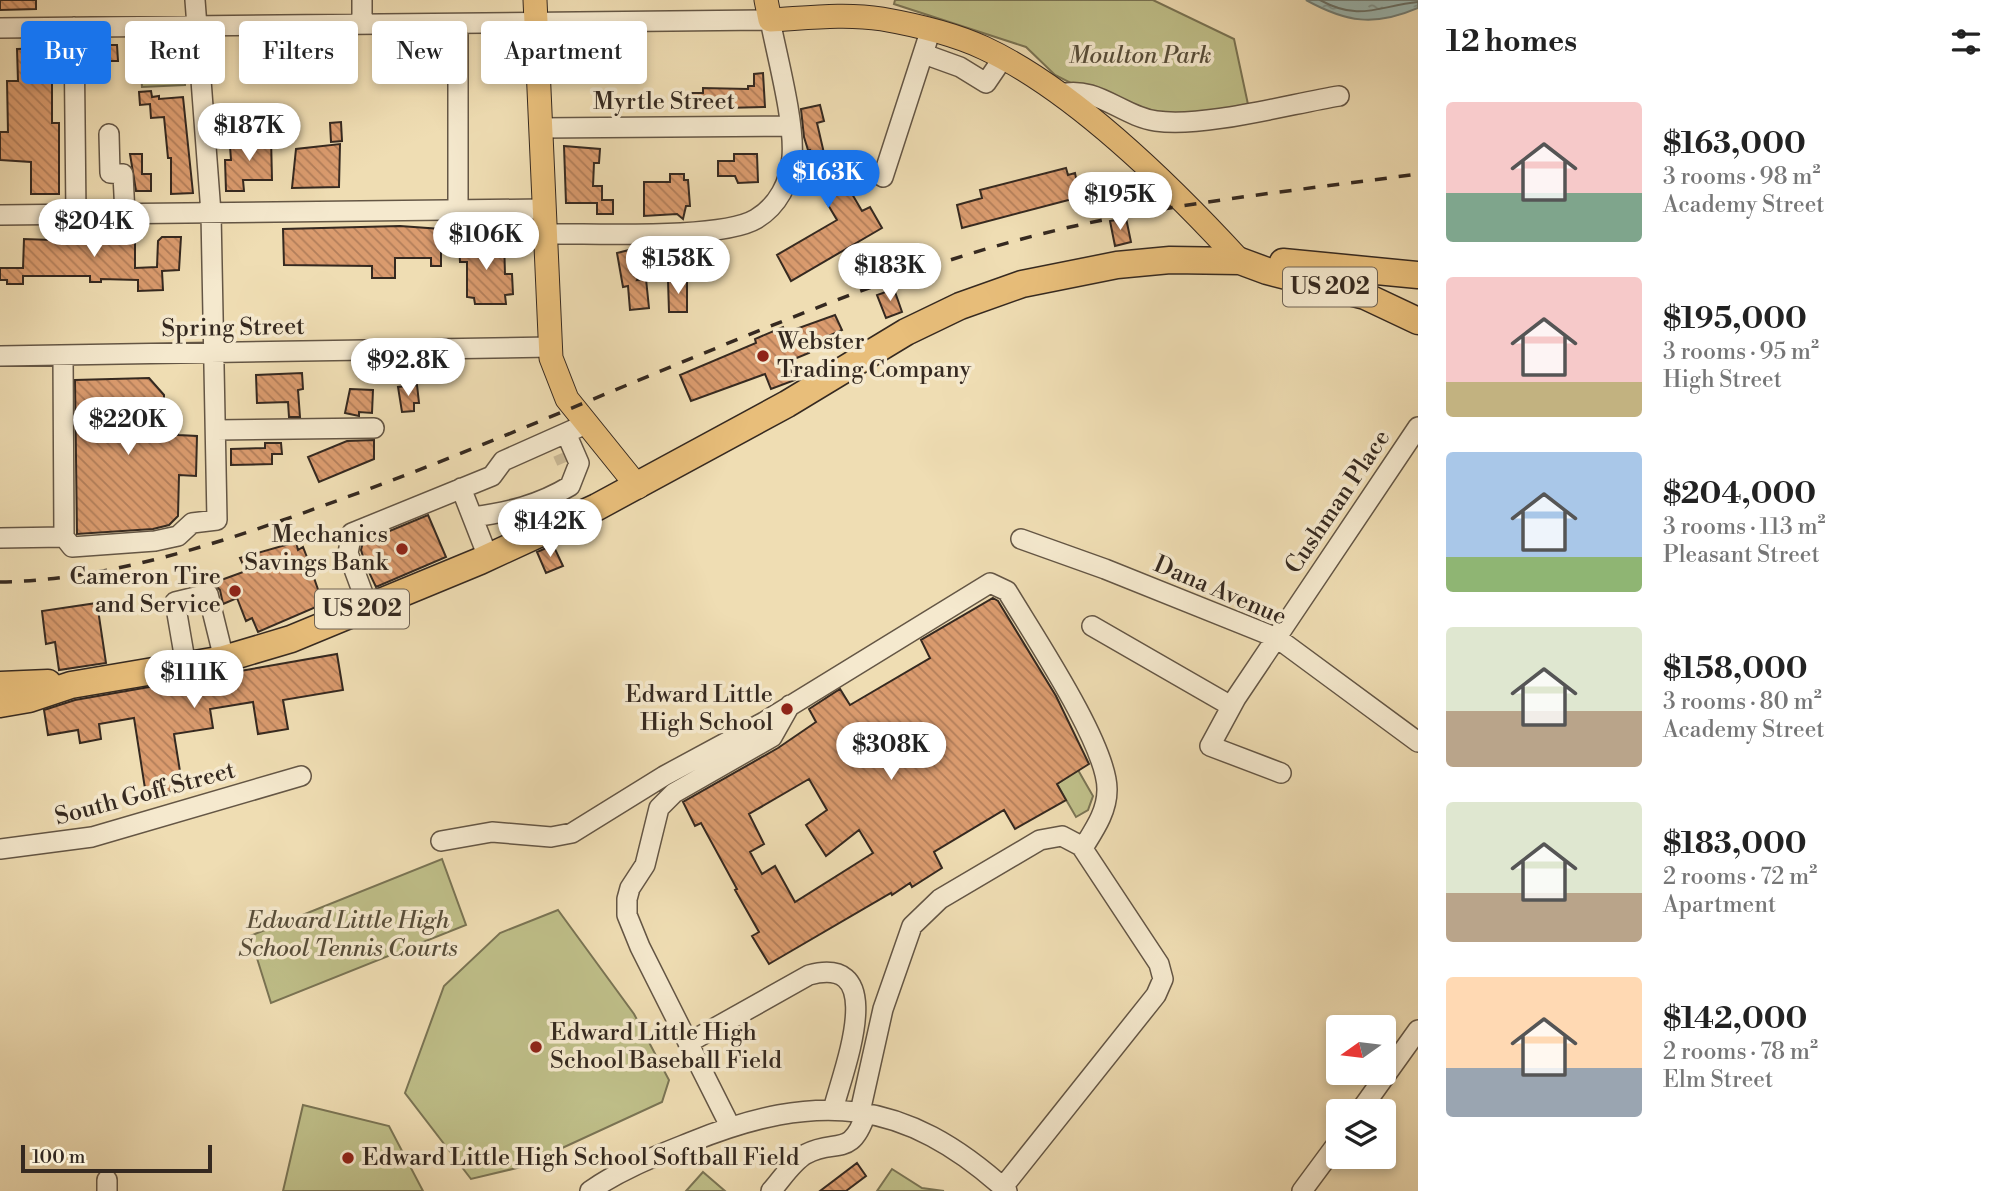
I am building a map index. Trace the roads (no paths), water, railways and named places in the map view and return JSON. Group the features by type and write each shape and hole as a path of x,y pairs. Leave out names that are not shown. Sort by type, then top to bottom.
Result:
{"highway":[{"name":"US 202","path":"0,704 29,699 71,685 224,659 291,639 488,557 638,487 787,404 906,332 990,295 1058,276 1117,265 1170,260 1267,260 1418,275"},
{"name":"US 202","path":"1240,261 1266,271 1365,296 1418,321"},
{"name":"US 202","path":"0,685 34,681 71,685"}],"main road":[{"path":"535,0 538,21"},
{"path":"768,10 880,19 931,29 981,46 1059,94 1178,198 1240,261"},
{"path":"539,84 551,347 560,386 568,448 638,487"}],"street":[{"path":"195,0 197,21"},
{"path":"362,0 362,24"},
{"path":"544,234 726,230 756,219 770,208 786,185 792,157 768,10 573,21"},
{"path":"225,27 372,24"},
{"path":"0,28 21,28"},
{"path":"883,177 931,29"},
{"path":"925,54 960,67 986,83 1003,58"},
{"path":"75,84 76,215"},
{"path":"63,356 64,537 72,547 155,541 178,536 192,523 218,520 211,213 202,84"},
{"path":"458,84 458,210"},
{"path":"1059,94 1078,90 1155,121 1191,122 1339,96"},
{"name":"Myrtle Street","path":"540,128 789,127"},
{"path":"109,134 110,173 123,174 125,215"},
{"path":"0,215 543,209"},
{"name":"Spring Street","path":"0,356 551,347"},
{"name":"Cushman Place","path":"1281,773 1210,746 1231,706 1418,427"},
{"path":"216,430 374,428"},
{"path":"368,607 348,553 352,533 492,475 503,461 568,448 570,486 548,500 517,510 472,517"},
{"path":"461,488 488,557"},
{"path":"0,538 64,537"},
{"name":"Dana Avenue","path":"1021,539 1105,569 1277,638 1418,741"},
{"path":"441,841 492,832 551,837 572,833 664,776 790,705 980,586 990,583 999,584 1007,591 1099,750 1107,789 1105,803 1083,848"},
{"path":"186,666 175,602 208,594 224,659"},
{"path":"1092,626 1231,706"},
{"path":"730,1126 632,929 627,915 630,888 645,865 659,808 674,793 772,737 790,705"},
{"name":"South Goff Street","path":"0,849 92,837 301,776"},
{"path":"590,1191 626,1169 730,1126 782,1113 833,1110 863,1113 904,1124 967,1157 1005,1189 1156,995 1163,979 1159,964 1083,848 1062,836 1041,840 927,908 905,939 879,1032 863,1113 854,1138 834,1149 807,1154 771,1191"},
{"path":"688,1043 809,975 829,972 839,974 854,988 858,1010 833,1110"},
{"path":"1369,1099 1418,1030"},
{"path":"1302,1191 1326,1159"}],"water":[{"path":"1306,0 1418,0 1418,8 1388,18 1360,19 1334,13"}],"tunnel":[{"path":"562,453 566,462"}],"railway":[{"path":"0,582 43,580 130,565 173,555 257,529 402,477 837,300 937,264 1005,244 1074,226 1146,212 1418,174"}],"place":[{"name":"Webster Trading Company","path":"763,356"},
{"name":"Mechanics Savings Bank","path":"402,549"},
{"name":"Cameron Tire and Service","path":"235,591"},
{"name":"Edward Little High School","path":"787,709"},
{"name":"Edward Little High School Baseball Field","path":"536,1047"},
{"name":"Edward Little High School Softball Field","path":"348,1158"}],"park label":[{"name":"Moulton Park","path":"1140,56"},
{"name":"Edward Little High School Tennis Courts","path":"348,935"}]}
